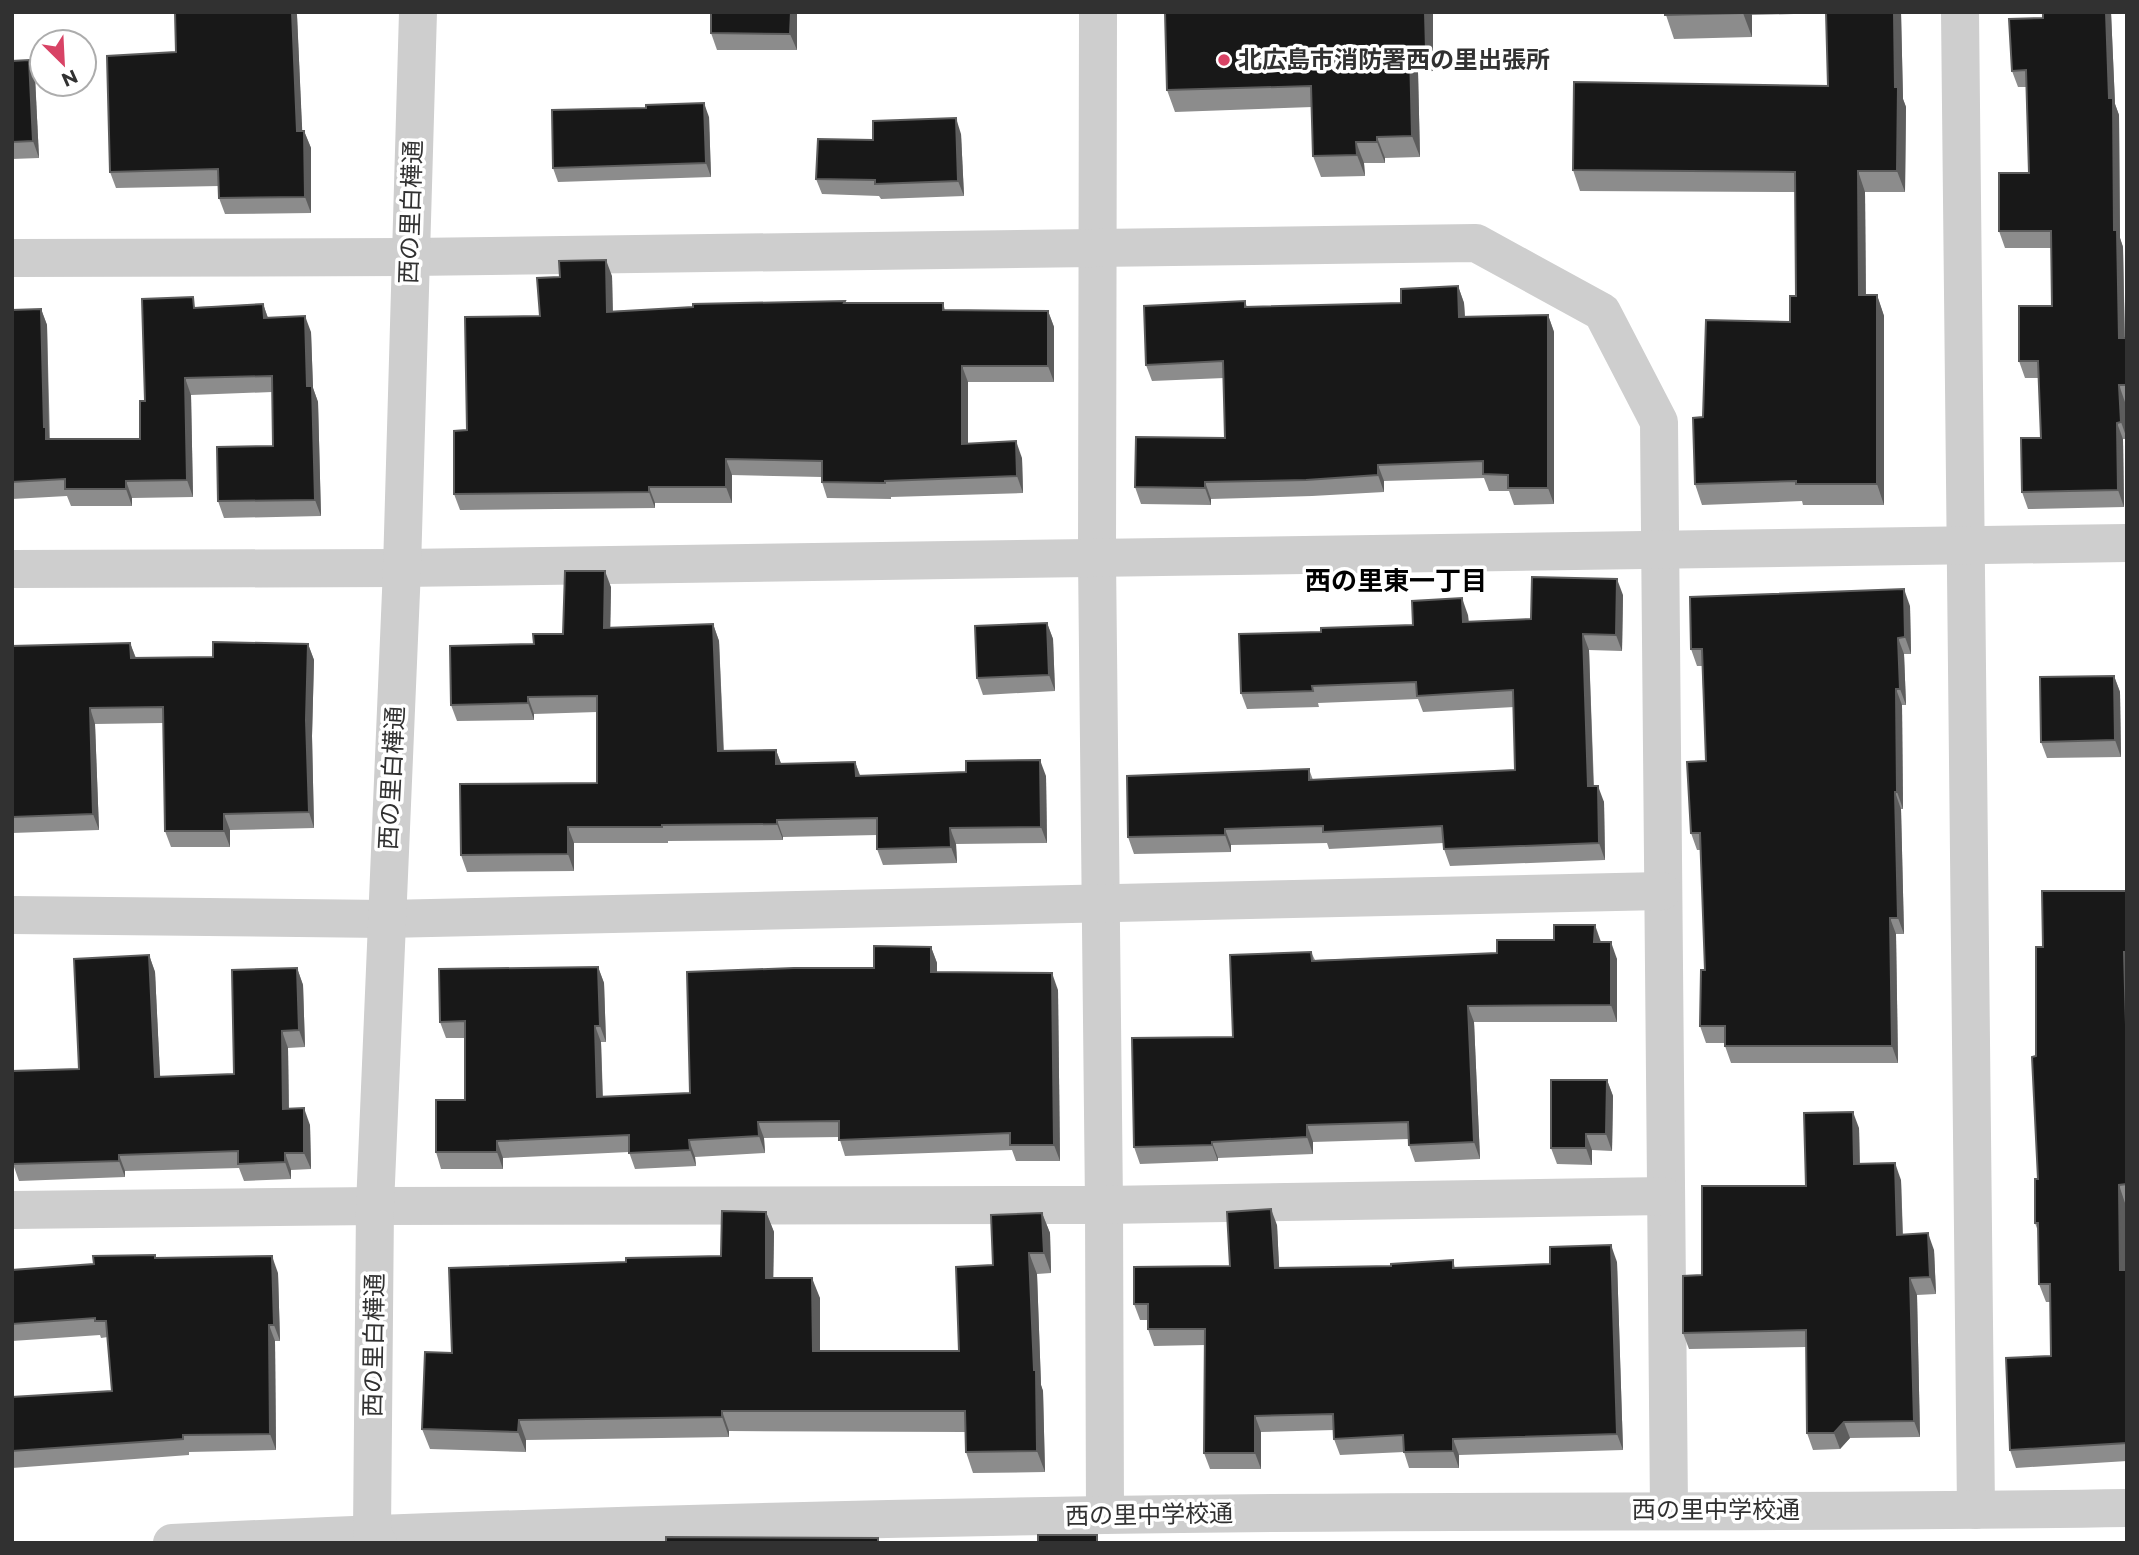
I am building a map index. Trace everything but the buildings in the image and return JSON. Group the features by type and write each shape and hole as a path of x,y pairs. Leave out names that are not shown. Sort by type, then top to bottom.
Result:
{"street":[{"name":"西の里白樺通","path":"375,1538 375,1206 402,568 418,12"},
{"path":"1098,12 1097,558 1105,1515"},
{"path":"1960,12 1976,1510"},
{"path":"12,258 410,257 1476,243 1602,312 1659,422 1664,1196 1669,1510"},
{"path":"12,569 402,568 2127,542"},
{"path":"12,915 386,919 1662,891"},
{"path":"12,1210 375,1206 1104,1205 1664,1196"},
{"name":"西の里中学校通","path":"172,1543 1105,1515 1489,1527 1669,1510 2127,1508"}],"place":[{"name":"北広島市消防署西の里出張所","path":"1224,60"}],"district":[{"name":"西の里東一丁目","path":"1396,581"}]}
